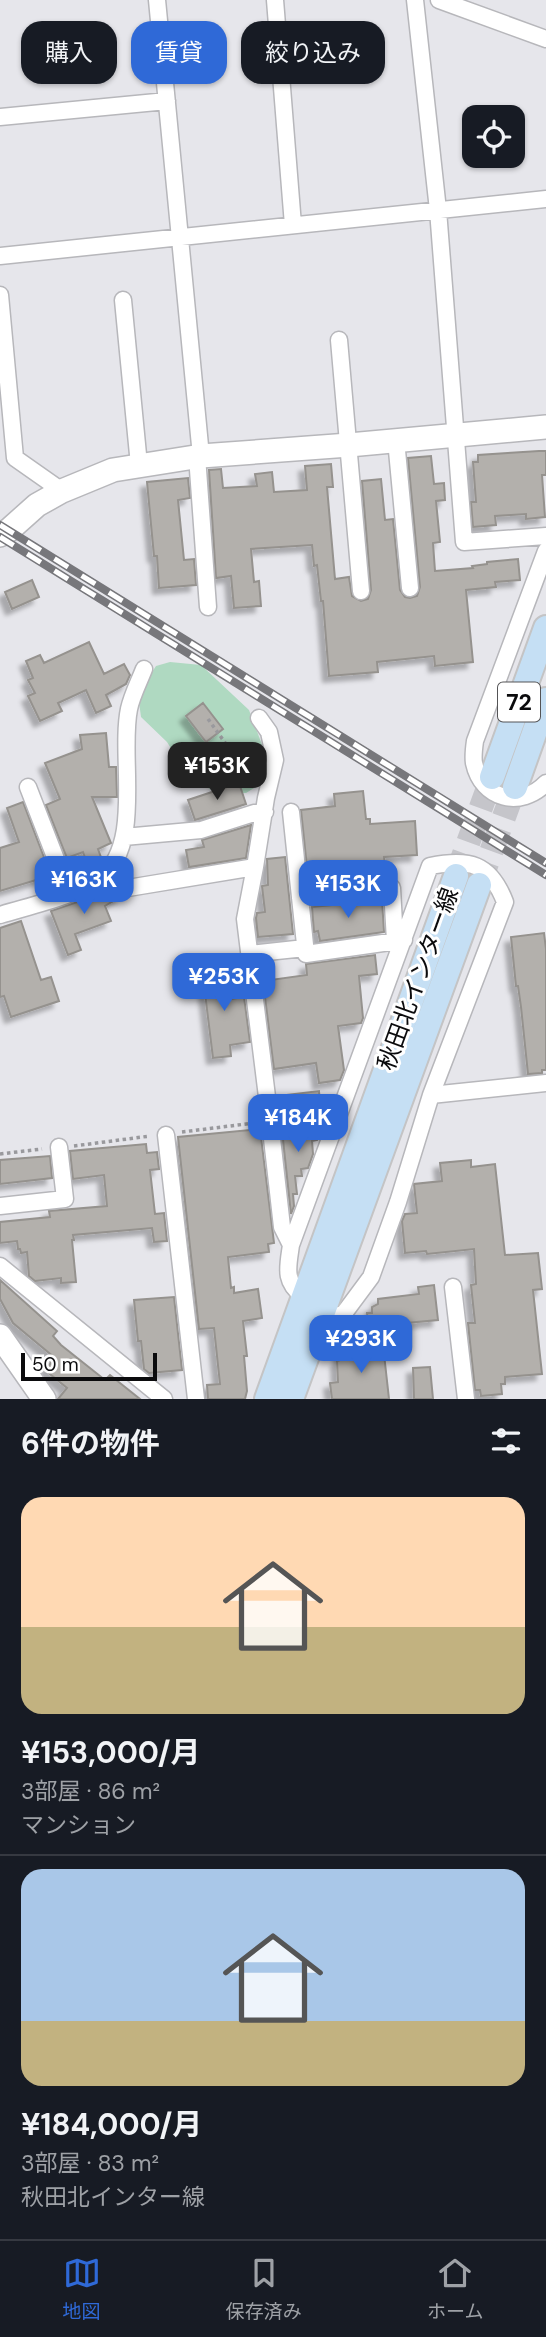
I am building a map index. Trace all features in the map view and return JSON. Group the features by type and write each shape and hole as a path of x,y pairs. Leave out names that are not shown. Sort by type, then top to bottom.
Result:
{"main road":[{"name":"72","path":"492,777 546,628"},
{"name":"72","path":"515,787 546,700"},
{"name":"秋田北インター線","path":"267,1399 456,876"},
{"name":"秋田北インター線","path":"291,1399 479,885"}],"street":[{"path":"156,0 199,456 208,607"},
{"path":"275,0 293,225"},
{"path":"415,0 438,210 464,542 546,536"},
{"path":"439,0 546,39"},
{"path":"0,117 167,100"},
{"path":"0,256 546,198"},
{"path":"0,295 15,458 62,491"},
{"path":"123,300 139,465"},
{"path":"339,340 361,591"},
{"path":"0,535 37,505 62,491 113,470 199,456 546,427"},
{"path":"396,440 410,588"},
{"path":"546,551 475,741 474,762 481,782 503,797 520,799 537,793 546,783"},
{"path":"0,915 85,888 103,877 111,865 124,837 127,813 125,751 129,708 144,669"},
{"path":"259,718 269,732 275,760 245,919 282,1227 291,1245"},
{"path":"28,787 69,893"},
{"path":"124,837 201,830 254,813 265,805"},
{"path":"291,812 306,954 400,941"},
{"path":"303,1296 292,1288 288,1277 291,1245 400,941 430,866 454,861 468,862 486,872 499,887 505,902 431,1095 398,1202 371,1277 345,1312 327,1323 318,1325"},
{"path":"111,865 128,888 256,867"},
{"path":"300,898 393,888 400,941"},
{"path":"250,954 305,948"},
{"path":"431,1095 546,1083"},
{"path":"270,1121 340,1111"},
{"path":"166,1135 196,1399"},
{"path":"0,1206 65,1199 59,1147"},
{"path":"0,1266 164,1399"},
{"path":"453,1287 466,1399"},
{"path":"0,1336 44,1399"}],"path":[{"path":"209,722 218,730 219,738 265,805"},
{"path":"0,1154 270,1121"}],"green space":[{"path":"170,662 201,665 249,710 267,758 267,780 246,793 217,793 189,777 167,742 141,717 139,702 145,683 156,666"}],"building":[{"path":"546,451 546,475 542,475 545,517 526,519 526,514 495,516 496,525 473,527 471,502 476,502 473,462 478,462 478,455"},
{"path":"431,456 434,484 444,483 445,500 436,501 440,542 433,543 435,571 473,568 472,566 487,562 518,559 520,580 495,582 496,587 466,590 473,662 435,666 434,656 377,662 378,672 329,676 323,601 312,545 251,549 254,582 259,581 261,606 234,608 231,576 216,578 209,470 221,469 223,488 257,486 255,474 272,472 274,492 307,490 305,466 331,464 333,487 327,487 335,579 349,577 352,596 361,601 368,599 371,590 362,481 381,479 385,520 393,519 400,590 405,597 410,598 417,596 420,587 408,458"},
{"path":"188,478 190,498 178,500 184,560 194,559 196,585 159,588 147,482"},
{"path":"32,580 39,597 12,609 5,592"},
{"path":"89,642 104,674 124,664 130,675 126,684 106,695 111,706 96,713 86,690 58,703 62,711 40,721 28,696 35,693 28,680 33,678 26,661 40,655 44,663"},
{"path":"203,703 223,729 206,742 186,716"},
{"path":"106,733 109,767 116,767 117,797 92,797 111,843 98,849 102,860 90,872 83,852 67,858 46,805 60,799 45,763 82,749 80,735"},
{"path":"239,783 246,804 195,820 188,800"},
{"path":"363,791 366,819 370,819 370,824 415,821 417,855 384,857 386,874 381,875 382,879 309,886 301,810 335,806 334,794"},
{"path":"23,802 48,868 43,870 46,877 0,891 0,848 19,842 7,808"},
{"path":"251,825 246,858 189,867 186,850 204,847 202,840"},
{"path":"285,857 293,934 258,937 256,918 257,913 265,912 262,886 268,885 267,859"},
{"path":"111,882 122,896 105,906 111,921 75,934 81,950 68,955 51,911 83,900"},
{"path":"382,900 384,932 320,941 318,931 314,932 312,907"},
{"path":"21,921 41,980 51,977 59,1001 11,1017 4,996 0,997 0,928"},
{"path":"544,933 546,1070 528,1074 511,937"},
{"path":"375,955 377,974 359,976 363,1018 361,1023 338,1026 344,1070 340,1080 319,1083 316,1063 274,1069 263,981 307,975 306,964"},
{"path":"228,967 230,999 244,997 250,1042 230,1045 231,1056 213,1058 202,969"},
{"path":"319,1091 320,1103 279,1109 277,1096"},
{"path":"316,1125 317,1140 312,1141 313,1154 308,1168 301,1169 302,1176 295,1176 297,1194 293,1194 294,1206 291,1214 282,1130"},
{"path":"260,1129 274,1243 268,1244 269,1252 228,1257 231,1288 234,1287 234,1293 258,1289 262,1318 243,1321 247,1356 244,1356 247,1391 245,1399 208,1399 207,1385 220,1384 214,1328 199,1329 178,1137"},
{"path":"146,1144 147,1153 157,1152 159,1169 150,1170 155,1214 164,1213 167,1241 154,1242 152,1228 73,1235 76,1282 61,1283 61,1278 35,1281 29,1276 27,1252 21,1253 17,1241 0,1243 0,1222 50,1217 49,1211 107,1206 104,1175 73,1179 70,1151"},
{"path":"50,1156 52,1178 0,1184 0,1160"},
{"path":"471,1160 471,1167 495,1164 505,1255 538,1253 542,1289 533,1290 542,1374 505,1377 505,1384 501,1384 502,1394 481,1396 480,1390 475,1390 468,1323 475,1323 471,1285 476,1284 474,1249 427,1254 426,1251 405,1253 402,1221 405,1214 417,1213 414,1184 442,1181 440,1163"},
{"path":"0,1280 57,1331 53,1336 61,1345 105,1380 110,1375 140,1399 58,1399 67,1388 45,1370 55,1358 13,1323 0,1299"},
{"path":"434,1285 438,1320 396,1324 397,1330 369,1332 367,1313 372,1313 372,1307 378,1304 378,1299 419,1294 418,1287"},
{"path":"174,1297 182,1370 149,1373 144,1369 141,1341 138,1341 134,1300"},
{"path":"383,1345 389,1399 332,1399 330,1383 338,1382 339,1350"},
{"path":"430,1367 433,1399 414,1399 413,1368"}],"tunnel":[{"path":"456,876 492,777"},
{"path":"479,885 515,787"}],"railway":[{"path":"0,525 546,863"},
{"path":"0,537 546,875"}]}
